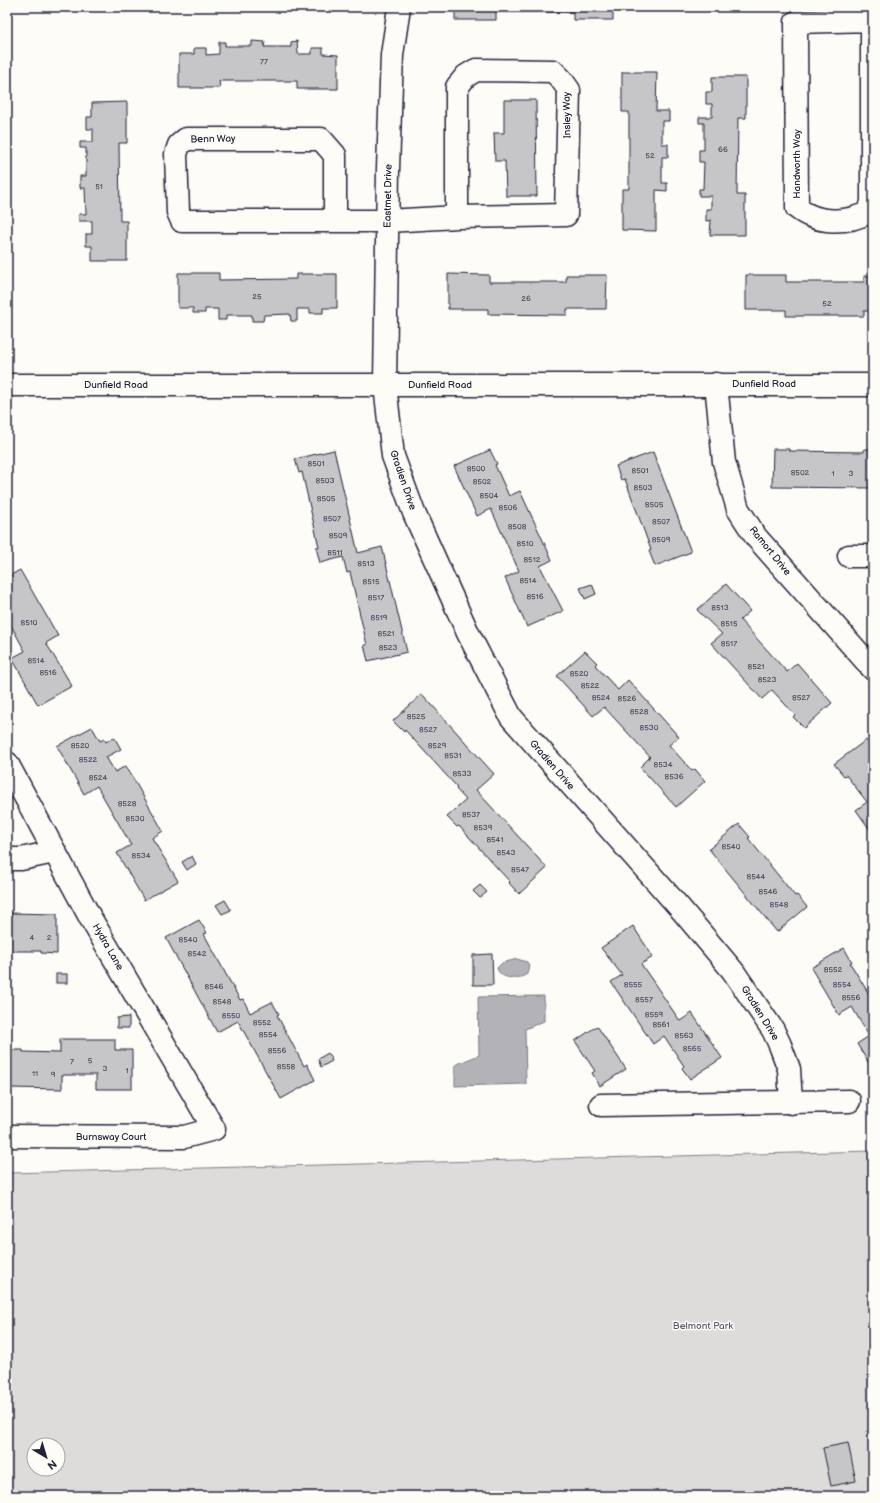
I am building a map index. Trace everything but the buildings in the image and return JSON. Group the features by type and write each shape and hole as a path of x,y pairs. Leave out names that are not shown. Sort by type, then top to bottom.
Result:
{"street":[{"name":"Eastmet Drive","path":"385,385 387,221 392,55 399,7"},
{"name":"Handworth Way","path":"872,20 872,202 870,212 860,216 834,220 817,219 805,214 797,208 796,22 872,20"},
{"name":"Insley Way","path":"387,221 456,217 566,216 569,90 553,71 476,70 466,76 457,87 456,217"},
{"name":"Benn Way","path":"335,220 335,155 321,139 186,138 179,145 176,154 178,212 182,221 387,221"},
{"name":"Ramort Drive","path":"716,384 724,462 738,509 756,537 873,670"},
{"name":"Dunfield Road","path":"7,385 873,385"},
{"name":"Gradien Drive","path":"385,385 393,456 414,512 468,633 500,699 511,717 531,741 679,906 733,971 772,1030 780,1045 789,1069 791,1103"},
{"path":"849,556 873,556"},
{"name":"Hydra Lane","path":"7,763 40,822 54,852 186,1084 214,1129"},
{"path":"7,859 21,859 54,852"},
{"path":"601,1105 849,1101"},
{"name":"Burnsway Court","path":"7,1136 184,1137 214,1129"}],"green space":[{"name":"Belmont Park","path":"873,1151 873,1496 7,1496 7,1173"}],"shaded area":[{"path":"517,959 527,962 529,965 527,974 524,976 510,978 499,972 497,968 502,963"},
{"path":"544,996 544,1021 525,1029 526,1084 455,1086 455,1065 479,1055 478,997"}]}
